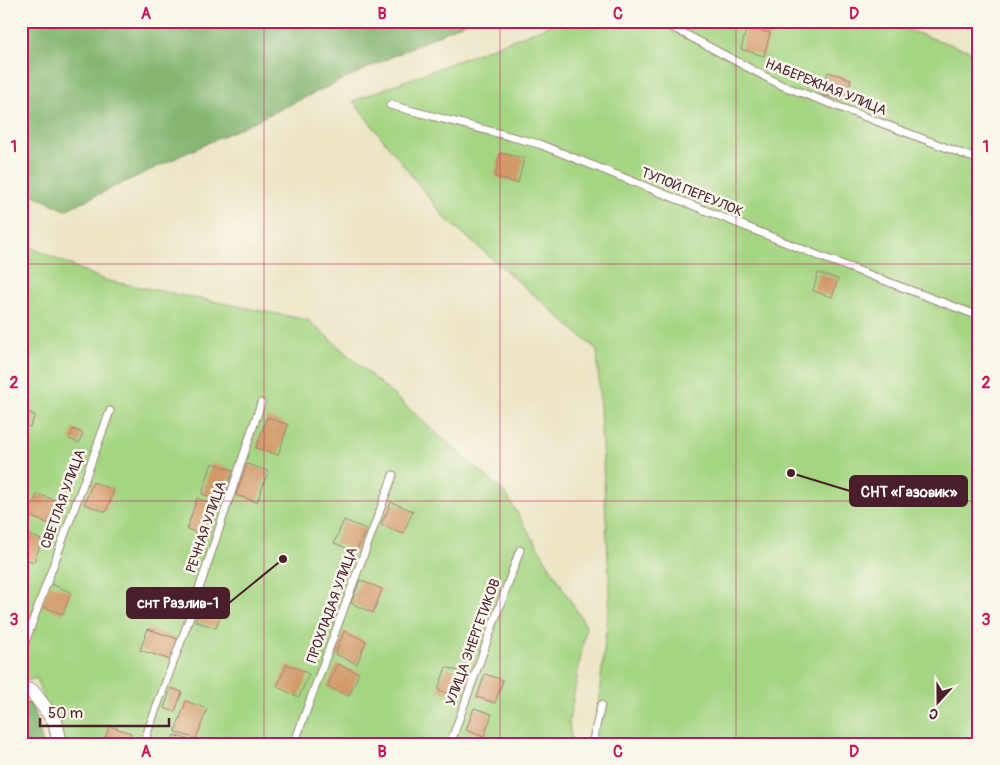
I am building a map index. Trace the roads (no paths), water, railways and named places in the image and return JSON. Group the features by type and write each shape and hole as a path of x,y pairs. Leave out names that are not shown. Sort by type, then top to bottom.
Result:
{"street":[{"path":"21,690 32,691 55,721 60,744"}],"lane":[{"name":"НАБЕРЕЖНАЯ УЛИЦА","path":"668,25 781,86 979,160"},
{"name":"ТУПОЙ ПЕРЕУЛОК","path":"390,105 539,144 827,259 979,316"},
{"name":"РЕЧНАЯ УЛИЦА","path":"143,744 187,625 261,403"},
{"name":"СВЕТЛАЯ УЛИЦА","path":"21,653 110,411"},
{"name":"ПРОХЛАДАЯ УЛИЦА","path":"294,744 393,475"},
{"name":"УЛИЦА ЭНЕРГЕТИКОВ","path":"450,744 520,550"},
{"path":"592,744 601,706"}],"place":[{"name":"СНТ «Газовик»","path":"791,473"},
{"name":"снт Разлив-1","path":"283,559"}]}
